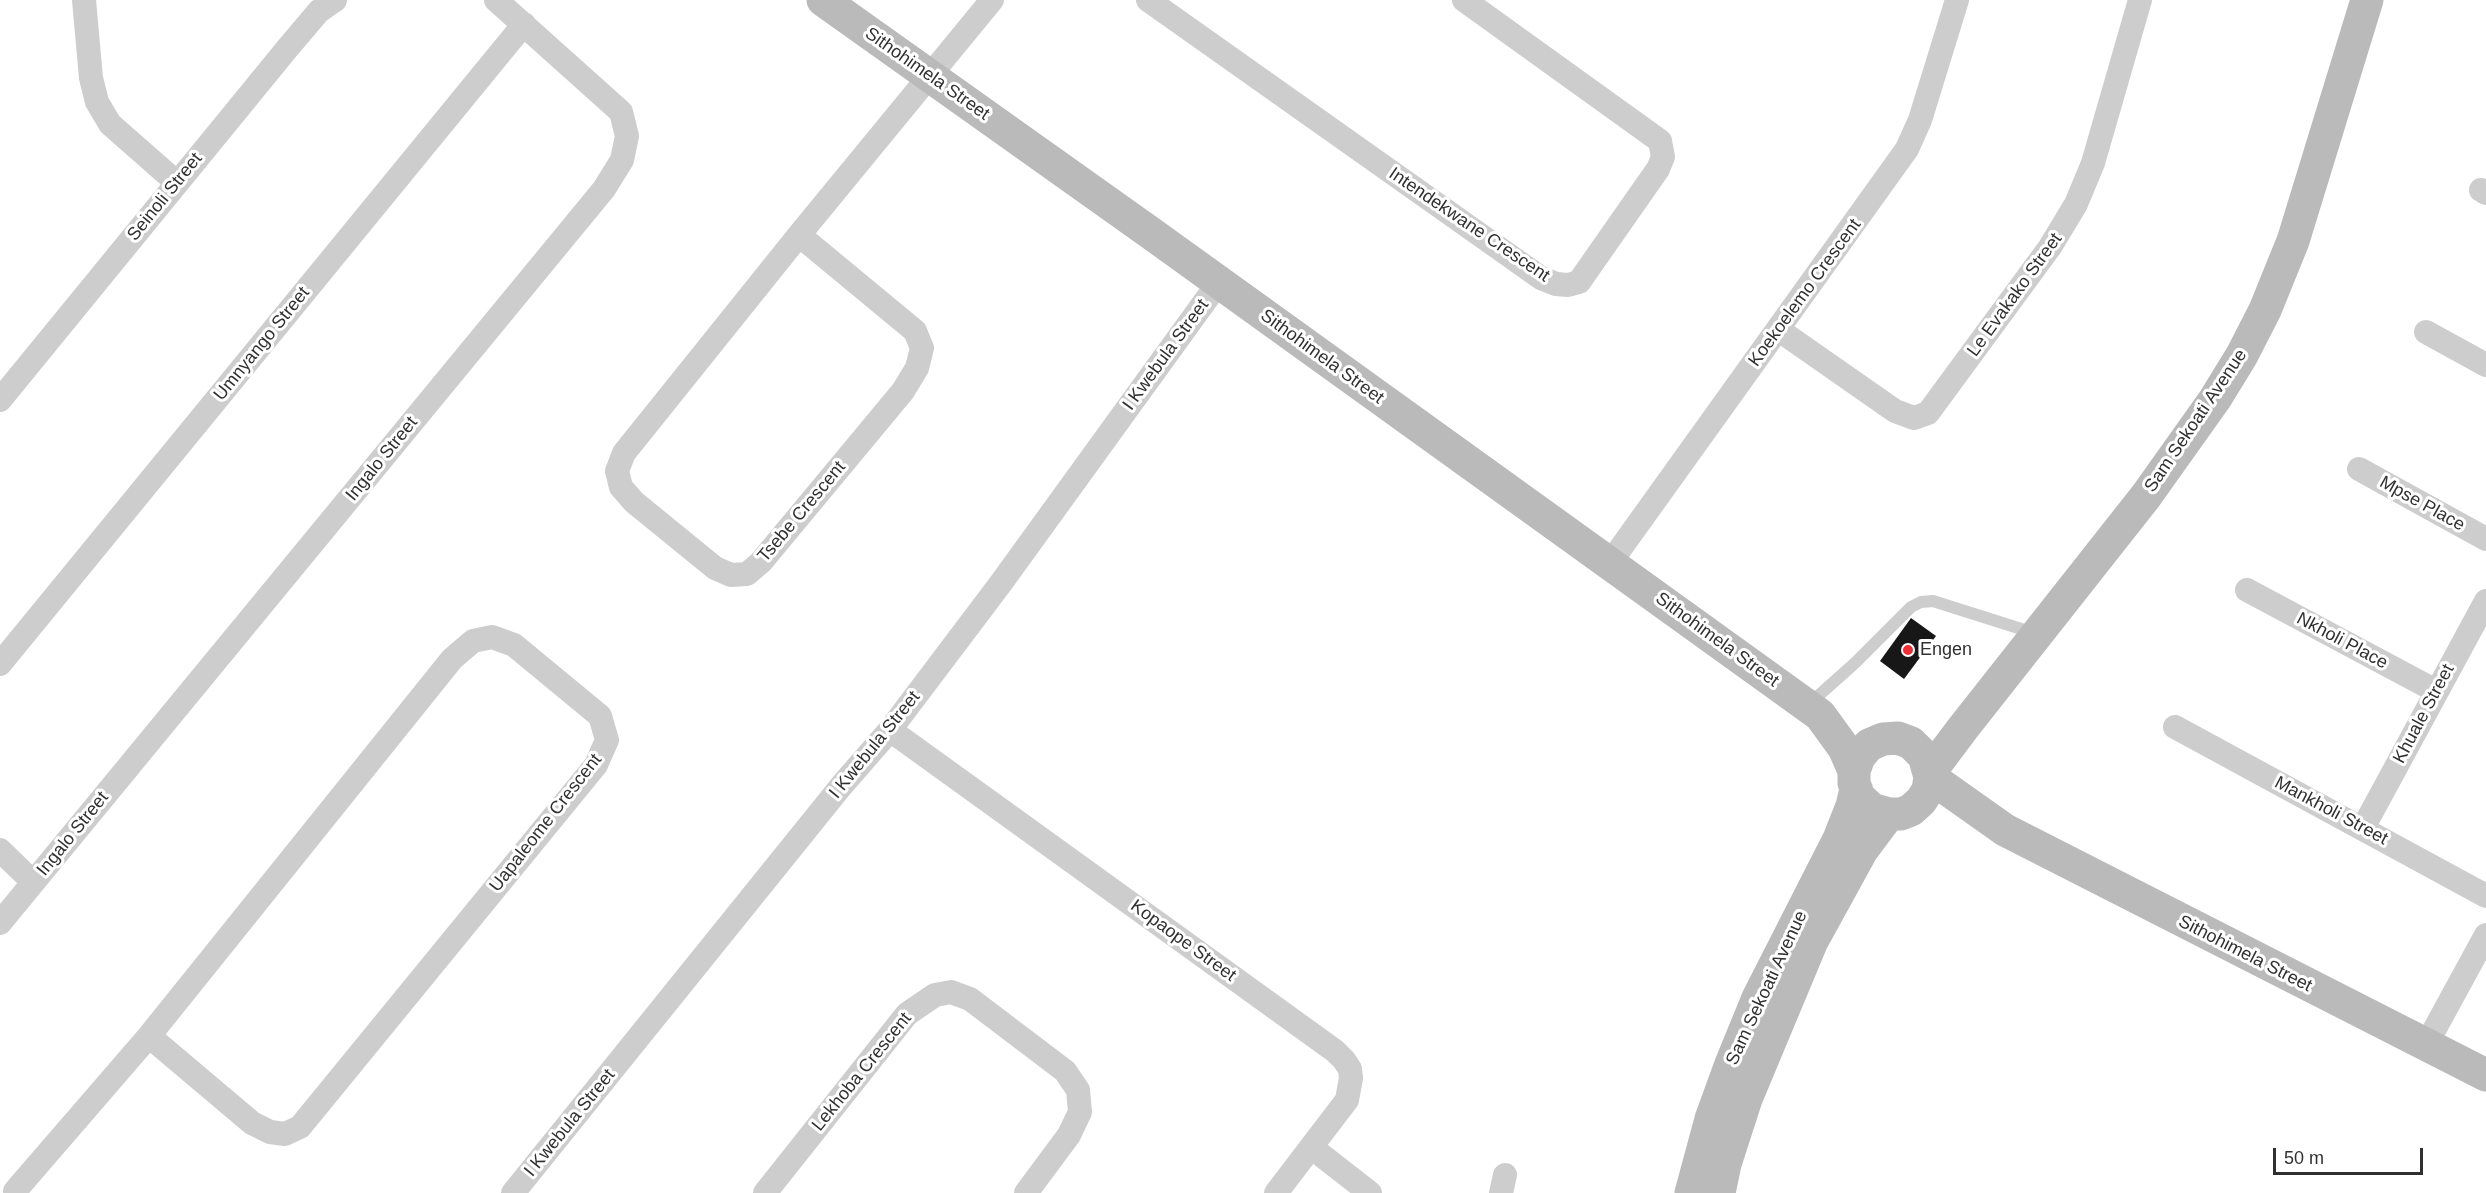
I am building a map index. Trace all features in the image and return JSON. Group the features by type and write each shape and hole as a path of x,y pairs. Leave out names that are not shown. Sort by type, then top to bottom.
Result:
{"street":[{"path":"84,0 91,78 97,102 110,124 176,182"},
{"name":"Seinoli Street","path":"0,400 176,182 319,11 335,0"},
{"name":"Ingalo Street","path":"0,923 604,189 622,160 627,136 621,112 496,0"},
{"name":"Sithohimela Street","path":"823,0 1219,282 1813,711 1844,748 1855,780"},
{"name":"Tsebe Crescent","path":"799,236 915,331 922,348 917,368 903,391 761,562 747,574 731,575 715,568 634,502 621,487 617,471 624,453 799,236 929,75 992,0"},
{"name":"Intendekwane Crescent","path":"1148,0 1541,278 1556,284 1568,285 1579,282 1658,169 1663,158 1660,141 1464,0"},
{"name":"Koekoelemo Crescent","path":"1610,563 1907,149 1920,120 1957,0"},
{"name":"Le Evakako Street","path":"1779,330 1895,411 1914,418 1928,413 2050,247 2076,204 2093,163 2140,0"},
{"name":"Sam Sekoati Avenue","path":"1930,775 1963,728 2146,496 2215,399 2242,355 2265,310 2293,241 2367,0"},
{"name":"Umnyango Street","path":"0,664 524,24"},
{"name":"I Kwebula Street","path":"513,1193 890,730 1001,583 1219,282"},
{"path":"2426,332 2486,365"},
{"name":"Mpse Place","path":"2359,469 2486,539"},
{"name":"Nkholi Place","path":"2247,590 2436,691"},
{"name":"Khuale Street","path":"2363,828 2486,601"},
{"name":"Uapaleome Crescent","path":"11,1188 149,1036 452,659 473,641 492,637 514,645 600,716 607,740 596,765 300,1127 285,1134 270,1132 252,1123 149,1036"},
{"name":"Sithohimela Street","path":"1813,711 1897,741"},
{"name":"Mankholi Street","path":"2175,727 2486,896"},
{"path":"1897,741 1924,756 1930,775 1924,796 1900,812 1872,809 1865,804 1855,780 1863,750 1897,741 1963,728"},
{"name":"Kopaope Street","path":"890,730 1335,1051 1350,1069 1349,1094 1340,1111 1276,1193"},
{"name":"Sithohimela Street","path":"1930,775 2005,830 2486,1075"},
{"name":"Sam Sekoati Avenue","path":"1691,1193 1712,1119 1731,1064 1758,998 1839,839 1852,806 1855,780"},
{"name":"Sithohimela Street","path":"1900,812 1939,811 2005,830"},
{"name":"Sam Sekoati Avenue","path":"1719,1193 1725,1164 1746,1099 1812,940 1862,850 1900,812"},
{"path":"0,850 33,882"},
{"path":"2426,1046 2486,935"},
{"name":"Lekhoba Crescent","path":"765,1193 907,1014 934,995 951,992 970,999 1065,1071 1078,1090 1080,1112 1069,1135 1026,1193"},
{"path":"1311,1147 1370,1193"}],"lane":[{"path":"1813,711 1855,663 1911,608 1921,602 1933,601 2038,634"}],"building":[{"path":"1911,618 1936,636 1904,679 1880,661"}],"place":[{"name":"Engen","path":"1908,650"}]}
